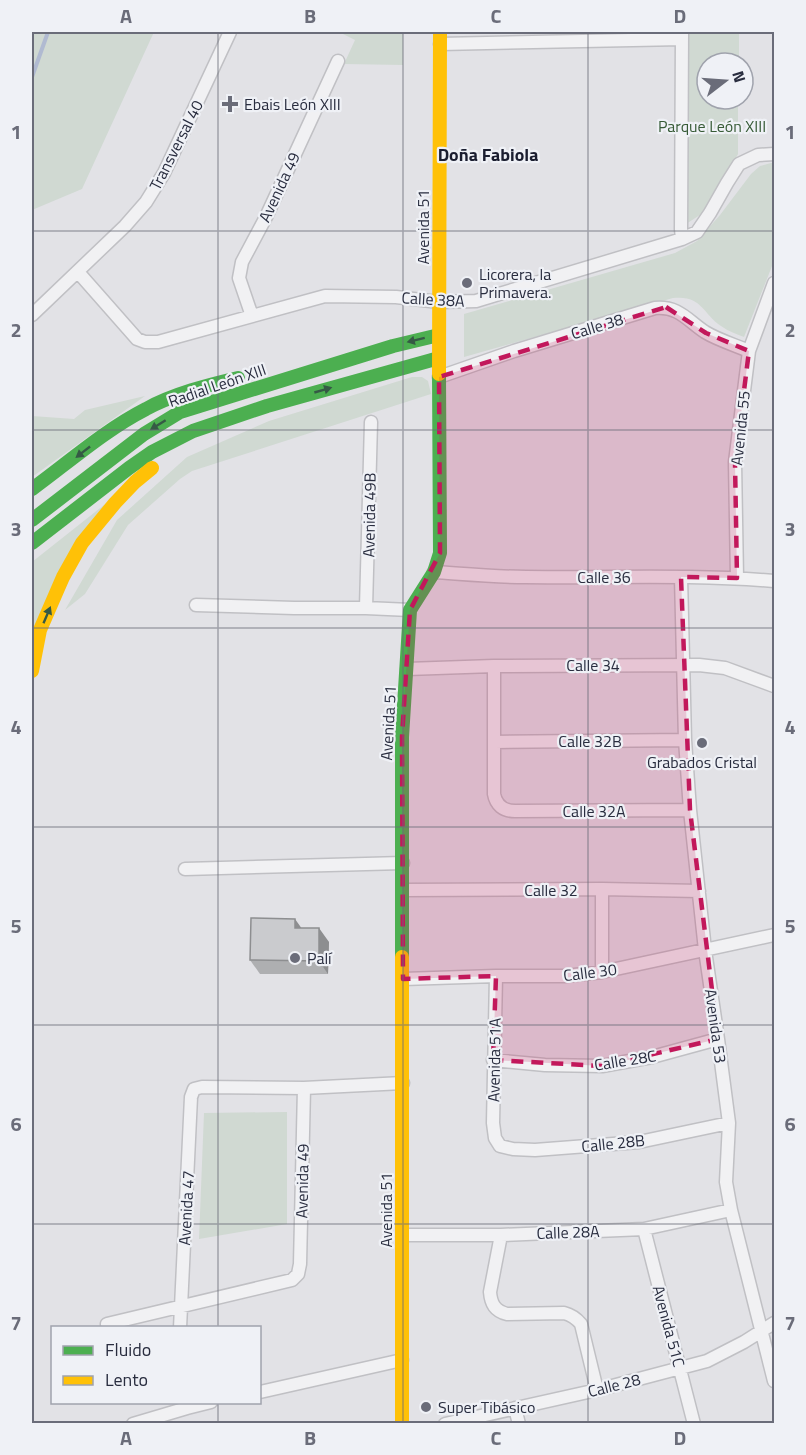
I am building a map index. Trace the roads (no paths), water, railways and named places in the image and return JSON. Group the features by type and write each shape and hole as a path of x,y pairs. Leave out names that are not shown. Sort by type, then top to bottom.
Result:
{"main road":[{"name":"Avenida 51","path":"402,1424 402,737 410,610 434,572 440,554 440,38"},
{"name":"Radial León XIII","path":"32,520 144,434 180,412 393,346 439,335"},
{"path":"269,371 393,346"},
{"path":"32,543 129,468 153,452 193,431 267,406 439,358"},
{"path":"32,489 108,432 147,408 198,388 249,376"},
{"path":"32,671 40,630 63,577 82,543 115,503 135,482 176,450 267,406"}],"street":[{"name":"Transversal 40","path":"32,315 78,272 146,202 164,172 230,32"},
{"path":"440,38 682,35 682,239"},
{"name":"Avenida 49","path":"252,316 239,278 242,262 266,217 338,61"},
{"name":"Calle 38A","path":"78,272 137,339 145,342 158,342 325,296 396,297 439,302 476,302 682,239 696,232 739,164 758,155 774,154"},
{"name":"Avenida 55","path":"737,578 735,462 749,351 774,283"},
{"name":"Calle 38","path":"439,377 584,329 666,307 675,309 706,333 749,351"},
{"name":"Avenida 49B","path":"366,608 371,422"},
{"name":"Calle 36","path":"434,572 522,577 737,578 774,581"},
{"name":"Avenida 53","path":"681,578 682,665 690,810 705,950 729,1123 726,1182 774,1381"},
{"path":"196,605 410,610"},
{"name":"Calle 34","path":"407,669 494,666 709,665 725,668 774,686"},
{"path":"494,666 495,742"},
{"name":"Calle 32B","path":"495,742 685,740"},
{"name":"Calle 32A","path":"495,742 494,794 500,806 509,811 690,810"},
{"path":"184,869 403,863"},
{"name":"Calle 32","path":"403,890 699,891"},
{"path":"602,890 602,972"},
{"name":"Calle 30","path":"403,979 565,976 602,972 774,935"},
{"name":"Avenida 51A","path":"496,976 493,1123 497,1143"},
{"name":"Calle 28C","path":"493,1060 545,1065 602,1066 652,1057 718,1039"},
{"path":"304,1088 403,1083"},
{"name":"Avenida 47","path":"180,1326 191,1097 194,1089 202,1087 304,1088"},
{"name":"Avenida 49","path":"181,1306 292,1280 298,1274 304,1088"},
{"name":"Calle 28B","path":"497,1143 505,1148 535,1150 603,1146 639,1142 729,1123"},
{"name":"Calle 28A","path":"403,1234 501,1235 644,1229 731,1210"},
{"name":"Avenida 51C","path":"644,1229 694,1424"},
{"path":"501,1235 490,1292 490,1299 494,1307 499,1312 507,1314 564,1313 572,1315 581,1324 597,1390"},
{"path":"107,1324 181,1306"},
{"name":"Calle 28","path":"445,1424 597,1390 707,1361 774,1323"},
{"path":"261,1392 402,1360"},
{"path":"133,1424 185,1405"},
{"path":"515,1408 519,1424"}],"waterway":[{"path":"32,77 48,32"}],"place":[{"name":"Ebais León XIII","path":"230,104"},
{"name":"Licorera, la Primavera.","path":"467,283"},
{"name":"Grabados Cristal","path":"702,743"},
{"name":"Palí","path":"295,958"},
{"name":"Super Tibásico","path":"426,1407"}],"district":[{"name":"Doña Fabiola","path":"488,154"}],"park label":[{"name":"Parque León XIII","path":"712,126"}]}
